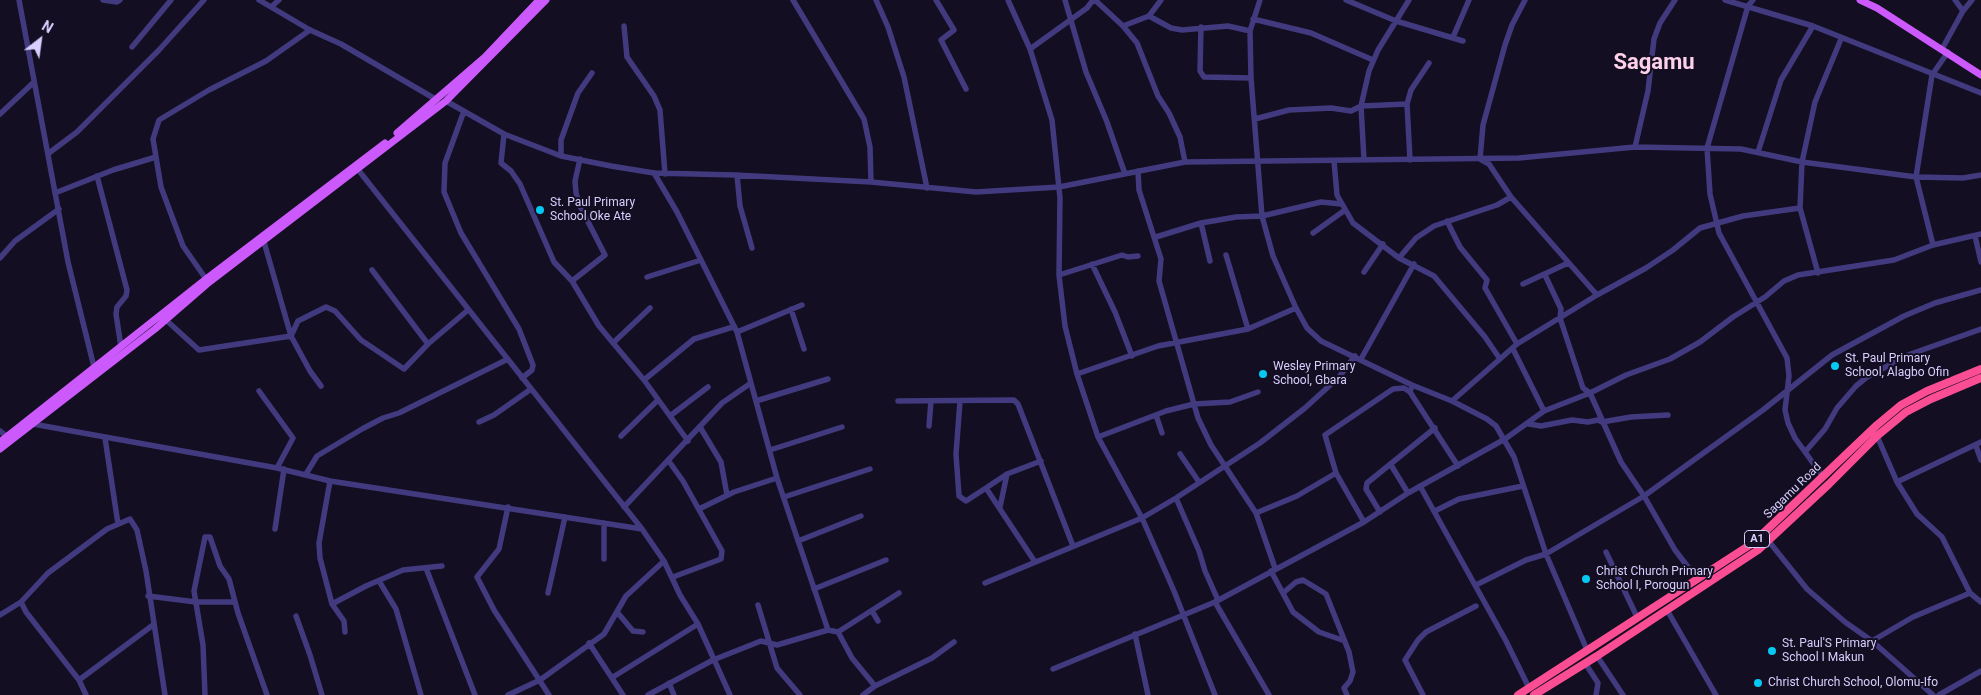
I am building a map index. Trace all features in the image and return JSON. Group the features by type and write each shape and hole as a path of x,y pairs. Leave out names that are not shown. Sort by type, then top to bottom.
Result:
{"highway":[{"name":"Sagamu Road","path":"1518,695 1637,617 1698,580 1768,531 1877,425 1901,405 1915,396 1981,369"},
{"name":"Sagamu Road","path":"1534,695 1585,664 1758,550 1767,539 1829,484 1877,436 1919,404 1981,378"},
{"path":"1557,669 1563,677"}],"main road":[{"path":"0,442 33,424 166,320 207,284 264,242 357,168 485,57 539,0"},
{"path":"0,449 9,438 206,279 446,101 546,0"},
{"path":"1860,0 1877,8 1981,75"}],"street":[{"path":"19,0 70,270 94,368"},
{"path":"102,0 117,2 120,0"},
{"path":"132,47 171,0"},
{"path":"49,153 77,132 159,50 204,0"},
{"path":"259,0 310,30 341,44 437,100"},
{"path":"270,7 279,0"},
{"path":"793,0 864,119 870,146 871,182"},
{"path":"876,0 888,27 904,77 927,188"},
{"path":"936,0 954,30 941,40 966,89"},
{"path":"1008,0 1030,49 1052,120 1059,187 1059,275 1065,326 1077,374 1098,437 1142,518 1215,695"},
{"path":"1065,0 1086,72 1107,122 1124,174"},
{"path":"1030,49 1071,20 1094,0 1123,26 1137,43 1158,96 1169,113 1180,137 1185,162"},
{"path":"1123,26 1149,16 1161,0"},
{"path":"1260,0 1250,31 1251,78 1262,216 1272,256 1296,308 1312,335 1412,385 1452,401 1487,420 1505,439 1514,457 1546,554 1586,650"},
{"path":"1346,0 1396,21 1464,41"},
{"path":"1364,160 1362,106 1373,60 1408,0"},
{"path":"1453,37 1469,0"},
{"path":"1480,159 1483,125 1505,45 1512,25 1525,0"},
{"path":"1635,147 1648,91 1654,40 1660,23 1676,0"},
{"path":"1725,0 1813,26 1932,75 1981,92"},
{"path":"1752,0 1748,6 1707,148 1710,194 1715,223 1787,358 1789,376 1785,410 1788,423 1805,452 1823,477"},
{"path":"1955,0 1963,11"},
{"path":"1933,245 1916,177 1932,75 1963,11 1972,0"},
{"path":"1149,16 1171,28 1182,30 1228,26 1250,31"},
{"path":"1253,19 1311,33 1373,60"},
{"path":"624,26 627,57 654,96 660,110 666,174"},
{"path":"1758,152 1781,80 1813,26"},
{"path":"1201,27 1200,72 1204,77 1251,78"},
{"path":"206,279 184,246 174,225 161,187 153,139 161,118 266,61 310,30"},
{"path":"1818,273 1800,208 1802,162 1815,102 1840,38"},
{"path":"1410,160 1408,104 1411,90 1429,63"},
{"path":"561,156 561,140 578,93 592,73"},
{"path":"0,114 34,82"},
{"path":"446,101 504,134 561,156 654,173 871,182 976,192 1059,187 1185,162 1519,158 1635,147 1707,148 1758,152 1802,162 1916,177 1963,178 1981,175"},
{"path":"1254,119 1288,110 1331,108 1351,111 1362,106 1408,104"},
{"path":"464,111 445,163 444,192 461,233 519,329 533,365 532,370 522,378"},
{"path":"504,134 501,163 511,170 520,184 554,262 572,281 599,326 644,380 688,441"},
{"path":"55,193 97,176 156,157"},
{"path":"572,281 605,255 576,193 575,181 580,158"},
{"path":"1480,159 1489,164 1512,197 1597,295"},
{"path":"1334,161 1337,195 1353,223 1400,258 1434,276 1454,298 1500,359"},
{"path":"357,168 642,529 664,561 680,595 698,624 730,695"},
{"path":"1138,171 1139,190 1147,221 1156,237 1161,259 1159,281 1198,418 1211,445 1256,513 1273,570 1293,612 1319,632 1342,640"},
{"path":"654,173 677,212 735,330 777,478 828,630"},
{"path":"737,175 740,206 752,248"},
{"path":"97,176 127,290 126,296 117,307 116,314 121,347"},
{"path":"1400,258 1416,238 1447,221 1497,205 1512,197"},
{"path":"1156,237 1200,223 1236,217 1262,216 1315,203 1341,204"},
{"path":"1452,401 1515,347 1597,295 1646,268 1673,250 1700,228 1743,216 1800,208"},
{"path":"0,258 15,241 59,209"},
{"path":"1313,233 1345,210"},
{"path":"1447,221 1460,247 1487,280 1485,288 1515,347 1544,411"},
{"path":"1200,223 1210,261"},
{"path":"1053,669 1217,601 1364,522 1408,492 1505,439 1529,424 1544,411 1590,393 1626,375 1670,359 1765,298 1784,281 1798,275 1894,260 1933,245 1978,235 1981,262"},
{"path":"264,242 291,336 310,371 321,386"},
{"path":"1364,272 1383,244"},
{"path":"1059,275 1122,255 1128,257 1138,256"},
{"path":"1226,255 1248,329"},
{"path":"647,277 701,260"},
{"path":"1524,284 1568,263"},
{"path":"1092,264 1115,312 1132,356"},
{"path":"985,583 1142,518 1260,443 1305,408 1358,358 1414,264"},
{"path":"372,270 428,344"},
{"path":"1545,275 1561,309 1560,318 1583,388 1590,393 1621,462 1644,496 1675,550 1698,580"},
{"path":"1476,585 1526,560 1546,554 1644,496 1763,410 1832,355 1904,316 1935,303 1981,290"},
{"path":"644,380 694,339 735,330 802,304"},
{"path":"291,336 298,321 326,307 335,311 360,340 404,369 428,344 468,310"},
{"path":"613,343 650,308"},
{"path":"1077,374 1177,342 1248,329 1296,308"},
{"path":"791,309 804,349"},
{"path":"166,320 199,350 291,336"},
{"path":"1805,452 1825,429 1837,408 1867,377 1908,355 1981,329"},
{"path":"306,474 317,456 383,418 399,413 508,359"},
{"path":"756,401 828,379"},
{"path":"624,507 722,403 751,383"},
{"path":"1410,392 1412,385"},
{"path":"670,416 708,387"},
{"path":"1364,522 1336,473 1325,435 1393,389 1404,388 1410,392 1458,466"},
{"path":"479,422 494,415 531,389"},
{"path":"259,391 294,438 281,469 275,529"},
{"path":"1098,437 1156,415 1194,404 1230,402 1258,392"},
{"path":"621,436 658,400"},
{"path":"898,401 1014,400 1018,404 1041,461 1054,502 1073,546"},
{"path":"929,426 931,401"},
{"path":"960,401 956,454 959,496 966,501 1007,474 1041,461"},
{"path":"1156,415 1162,433"},
{"path":"1529,424 1541,426 1572,420 1588,422 1598,420 1602,422 1631,417 1668,415"},
{"path":"33,424 281,469 330,481 642,529"},
{"path":"700,427 721,462 726,495"},
{"path":"770,450 842,427"},
{"path":"1380,512 1366,486 1435,428"},
{"path":"0,430 9,438"},
{"path":"1877,436 1897,482 1916,514 1942,537 1970,592 1981,602"},
{"path":"105,438 118,524"},
{"path":"1897,482 1978,444 1981,460"},
{"path":"1180,454 1199,482"},
{"path":"668,460 684,480 722,551 720,559 673,577"},
{"path":"1391,465 1408,492"},
{"path":"784,497 870,469"},
{"path":"1256,513 1296,496 1336,473"},
{"path":"1000,507 1007,474"},
{"path":"699,509 726,495 777,478"},
{"path":"330,481 319,543 320,558 332,604 344,621 345,632"},
{"path":"1420,486 1506,640 1528,688"},
{"path":"1435,511 1459,499 1523,486"},
{"path":"986,488 1035,562"},
{"path":"1176,498 1217,601 1269,695"},
{"path":"508,507 499,549 477,577 494,610 549,695"},
{"path":"548,593 565,516"},
{"path":"798,541 861,516"},
{"path":"0,615 21,602 48,573 107,529 130,518 137,530 165,695"},
{"path":"604,523 604,559"},
{"path":"205,695 203,645 194,591 206,537 210,537 220,566 228,579 267,695"},
{"path":"1767,539 1807,589 1845,622 1872,641 1933,695"},
{"path":"1606,552 1637,617"},
{"path":"814,589 886,560"},
{"path":"508,695 540,680 604,634 626,596 664,561"},
{"path":"332,604 403,570 442,566"},
{"path":"426,568 474,695"},
{"path":"1283,593 1296,582 1303,580 1326,594 1342,640 1349,652 1353,672 1350,681 1344,688 1346,695"},
{"path":"379,581 396,609 421,695"},
{"path":"1872,641 1913,617 1970,592"},
{"path":"648,695 713,660 761,641 777,644 828,630 838,632 899,593"},
{"path":"148,596 196,602 235,602"},
{"path":"21,602 26,612 79,680 86,695"},
{"path":"758,605 777,668 800,695"},
{"path":"1423,695 1405,660 1418,640 1426,632 1476,606"},
{"path":"1667,610 1716,695"},
{"path":"872,611 878,621"},
{"path":"617,612 633,631 643,632"},
{"path":"296,616 322,695"},
{"path":"612,676 698,624"},
{"path":"79,680 153,626"},
{"path":"838,632 852,658 875,686"},
{"path":"1134,634 1148,695"},
{"path":"863,695 875,686 932,658 954,642"},
{"path":"589,643 623,695"},
{"path":"1597,656 1623,695"},
{"path":"1585,664 1598,683 1596,695"},
{"path":"1939,695 1981,671"},
{"path":"669,683 674,695"}],"place":[{"name":"St. Paul Primary School Oke Ate","path":"540,210"},
{"name":"St. Paul Primary School, Alagbo Ofin","path":"1835,366"},
{"name":"Wesley Primary School, Gbara","path":"1263,374"},
{"name":"Christ Church Primary School I, Porogun","path":"1586,579"},
{"name":"St. Paul'S Primary School I Makun","path":"1772,651"},
{"name":"Christ Church School, Olomu-Ifo","path":"1758,683"}],"district":[{"name":"Sagamu","path":"1654,63"}]}
